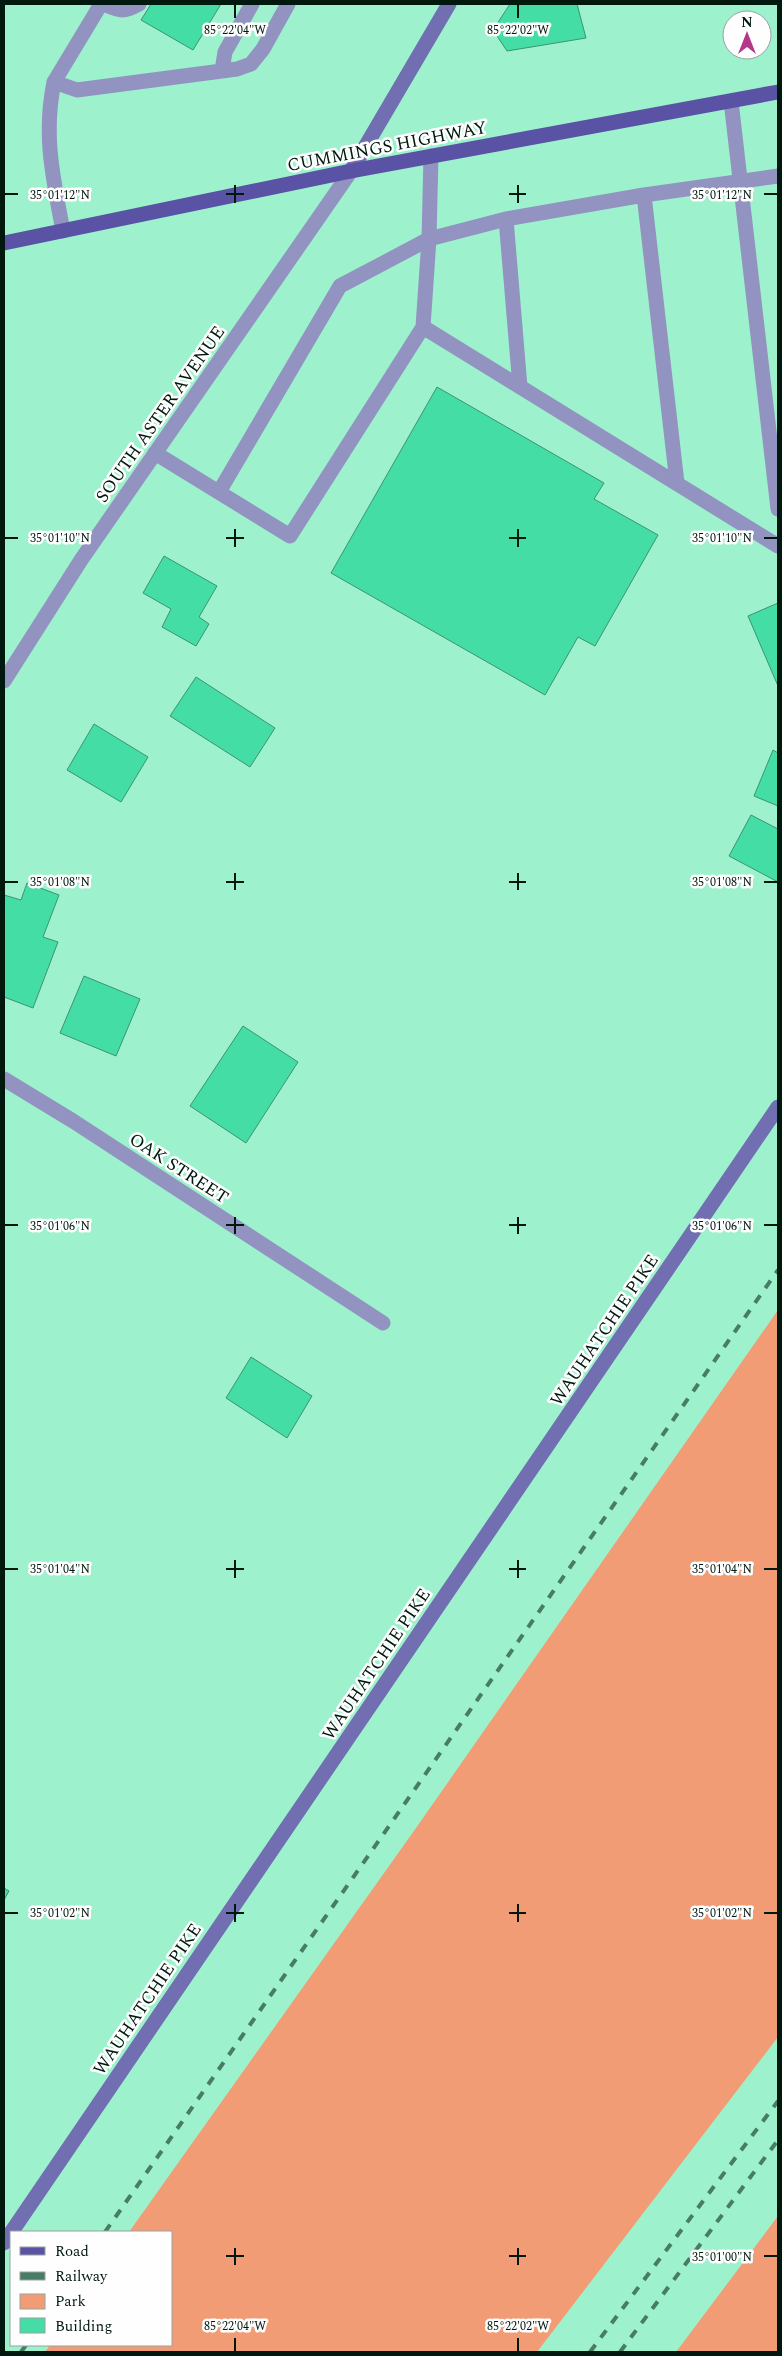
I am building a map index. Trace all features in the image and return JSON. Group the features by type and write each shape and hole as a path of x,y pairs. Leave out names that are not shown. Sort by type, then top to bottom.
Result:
{"main road":[{"name":"CUMMINGS HIGHWAY","path":"4,243 351,171 778,92"}],"street":[{"path":"63,231 50,156 48,126 48,109 54,82 102,4 118,10 128,10 140,4"},
{"path":"230,70 225,52 252,4"},
{"path":"54,82 77,90 230,70 251,64 263,49 288,4"},
{"path":"351,171 449,4"},
{"path":"731,101 778,508"},
{"path":"155,454 290,536 423,327 429,239 431,156"},
{"name":"SOUTH ASTER AVENUE","path":"4,681 81,560 351,171"},
{"path":"219,492 340,286 429,239 506,219 644,195 778,176"},
{"path":"644,195 677,483"},
{"path":"506,219 520,387"},
{"path":"423,327 778,546"},
{"name":"OAK STREET","path":"4,1079 383,1323"},
{"name":"WAUHATCHIE PIKE","path":"12,2231 778,1107"}],"green space":[{"path":"778,1310 778,2037 537,2352 45,2352 49,2346 172,2346 172,2231 130,2231 416,1828"},
{"path":"778,2216 778,2352 676,2352"}],"building":[{"path":"151,4 221,4 193,50 141,20"},
{"path":"510,4 577,4 586,38 507,51 493,30"},
{"path":"437,387 604,483 594,499 658,535 595,646 578,637 545,695 331,573"},
{"path":"164,556 217,586 199,617 209,624 196,646 162,627 171,609 143,593"},
{"path":"778,603 778,686 748,616"},
{"path":"196,677 275,728 250,767 170,716"},
{"path":"94,724 148,757 121,802 67,770"},
{"path":"773,750 778,753 778,806 754,796"},
{"path":"751,815 778,829 778,882 729,856"},
{"path":"27,883 59,895 43,937 58,942 33,1008 4,997 4,895 21,900"},
{"path":"84,976 140,999 116,1056 60,1033"},
{"path":"243,1026 298,1062 246,1143 190,1106"},
{"path":"251,1357 312,1396 287,1438 226,1398"},
{"path":"4,1888 9,1891 4,1900"}],"railway":[{"path":"106,2231 778,1270"},
{"path":"590,2352 778,2101"},
{"path":"620,2352 778,2140"},
{"path":"21,2352 25,2346"}]}
